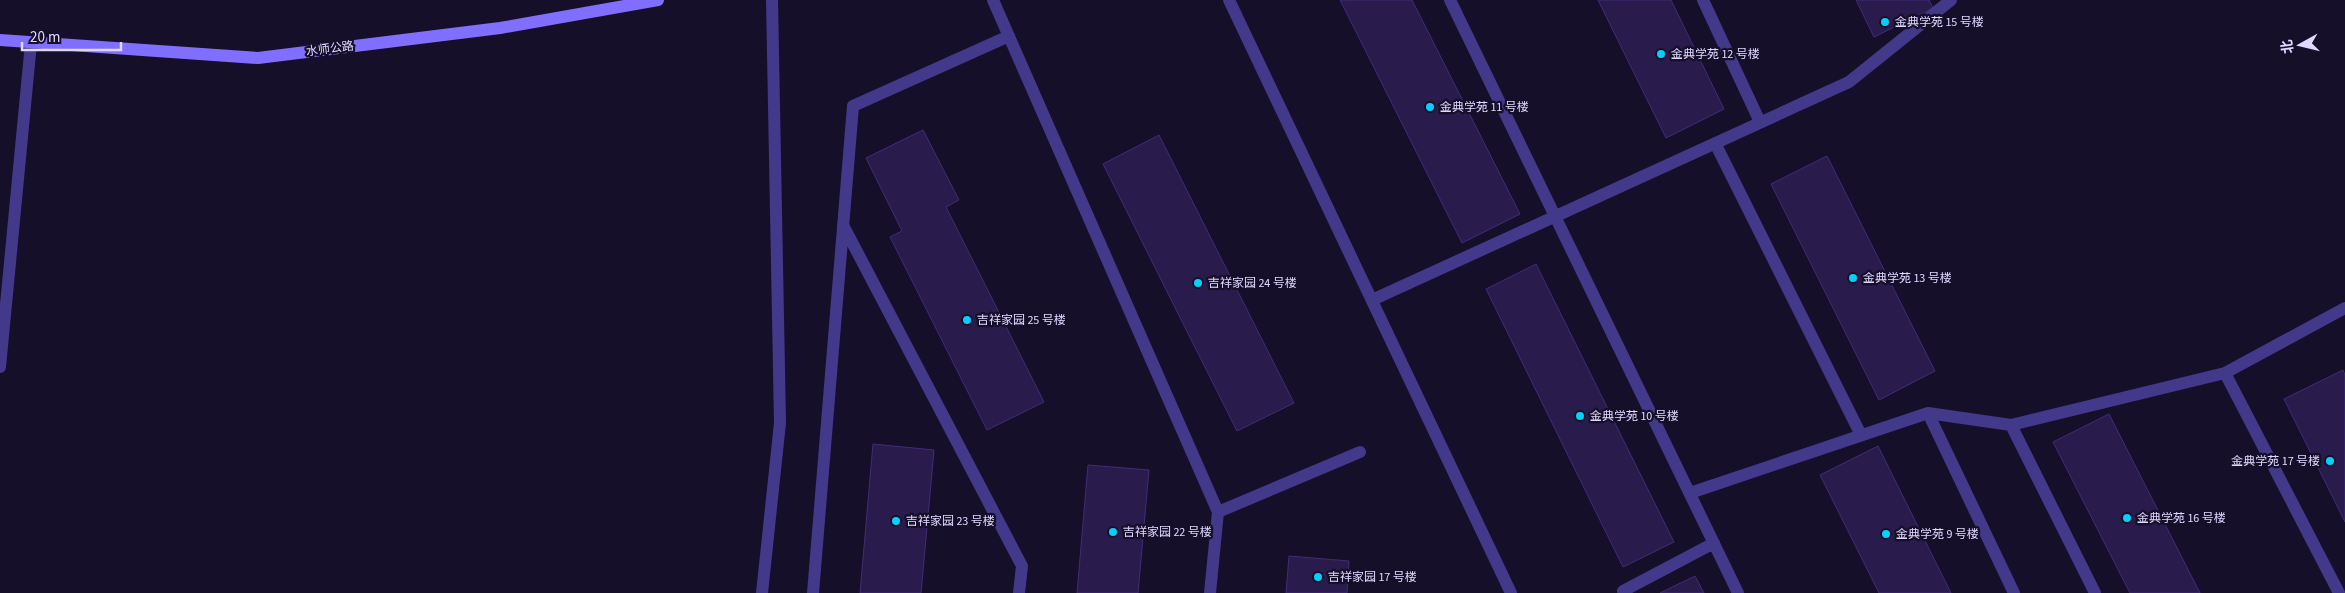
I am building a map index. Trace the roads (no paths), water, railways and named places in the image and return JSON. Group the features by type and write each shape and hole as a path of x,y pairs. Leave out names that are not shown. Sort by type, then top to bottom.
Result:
{"main road":[{"name":"水师公路","path":"0,40 258,58 500,28 658,0"}],"street":[{"path":"762,593 780,423 772,0"},
{"path":"993,0 1218,512 1210,593"},
{"path":"1230,0 1512,593"},
{"path":"1450,0 1738,593"},
{"path":"1703,0 1760,122"},
{"path":"1372,300 1849,82 1951,0"},
{"path":"812,593 853,106 1009,36"},
{"path":"0,367 31,43"},
{"path":"1715,143 1861,435"},
{"path":"844,225 1022,566 1019,593"},
{"path":"1690,493 1928,412 2011,425 2225,373 2345,308"},
{"path":"2225,373 2339,593"},
{"path":"1928,412 2014,593"},
{"path":"2011,425 2095,593"},
{"path":"1218,512 1360,452"},
{"path":"1623,591 1714,543"}],"place":[{"name":"金典学苑 15 号楼","path":"1885,22"},
{"name":"金典学苑 12 号楼","path":"1661,54"},
{"name":"金典学苑 11 号楼","path":"1430,107"},
{"name":"金典学苑 13 号楼","path":"1853,278"},
{"name":"吉祥家园 24 号楼","path":"1198,283"},
{"name":"吉祥家园 25 号楼","path":"967,320"},
{"name":"金典学苑 10 号楼","path":"1580,416"},
{"name":"金典学苑 17 号楼","path":"2330,461"},
{"name":"金典学苑 16 号楼","path":"2127,518"},
{"name":"吉祥家园 23 号楼","path":"896,521"},
{"name":"吉祥家园 22 号楼","path":"1113,532"},
{"name":"金典学苑 9 号楼","path":"1886,534"},
{"name":"吉祥家园 17 号楼","path":"1318,577"}]}
